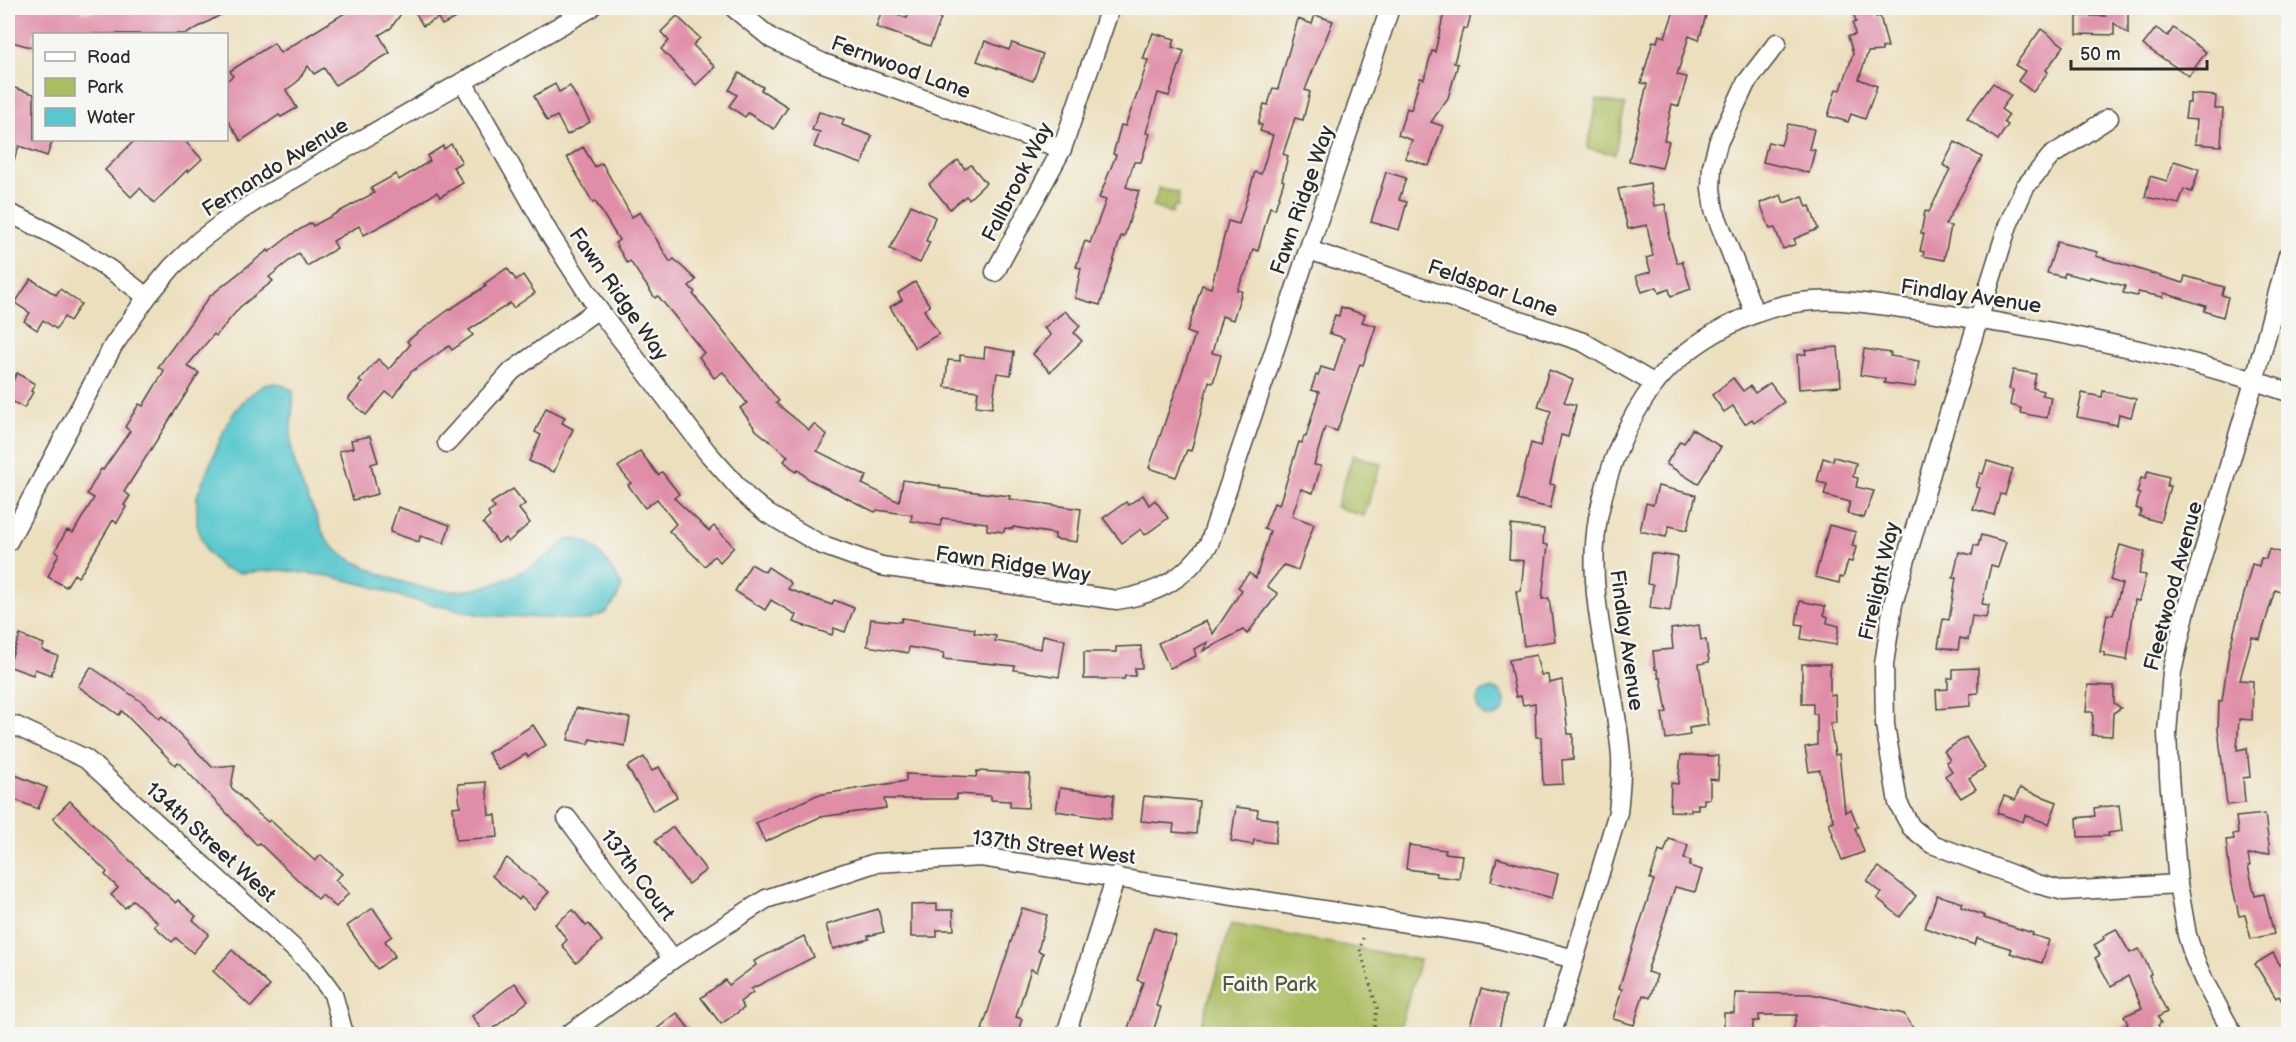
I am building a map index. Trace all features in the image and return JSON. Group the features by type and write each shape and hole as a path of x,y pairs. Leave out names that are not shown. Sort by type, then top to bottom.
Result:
{"street":[{"name":"Fernando Avenue","path":"8,542 114,346 147,297 172,267 199,241 230,218 591,8"},
{"name":"Fernwood Lane","path":"734,8 772,39 823,63 1062,149"},
{"name":"Fallbrook Way","path":"995,272 1062,149 1110,8"},
{"name":"Fawn Ridge Way","path":"463,82 550,235 598,309 724,473 768,514 795,532 840,553 881,566 1117,600 1155,591 1172,582 1186,572 1209,544 1390,8"},
{"path":"1755,314 1714,210 1712,166 1718,143 1746,82 1777,44"},
{"name":"Firelight Way","path":"2109,118 2051,156 2025,187 2010,218 1915,524 1889,625 1884,664 1884,705 1898,803 1911,827 1932,844 2051,888 2078,892 2178,884"},
{"path":"8,213 76,245 147,297"},
{"name":"Feldspar Lane","path":"1309,250 1583,342 1655,384"},
{"name":"Fleetwood Avenue","path":"2234,1035 2205,983 2187,935 2178,884 2167,757 2169,695 2185,614 2289,255"},
{"name":"Findlay Avenue","path":"1552,1035 1618,812 1621,755 1595,594 1594,564 1598,519 1621,443 1630,423 1655,384 1687,353 1732,324 1755,314 1809,301 1837,300 1978,319 2112,342 2289,392"},
{"path":"447,443 512,371 598,309"},
{"name":"134th Street West","path":"8,724 86,759 311,964 333,994 344,1035"},
{"name":"137th Court","path":"567,818 673,959"},
{"name":"137th Street West","path":"569,1035 673,959 766,899 875,863 981,857 1116,876 1484,935 1574,958"},
{"path":"1066,1035 1116,876"}],"path":[{"path":"1364,938 1360,949 1377,1008 1373,1035"}],"green space":[{"path":"1597,99 1625,105 1615,154 1587,149"},
{"path":"1159,188 1179,193 1178,207 1174,206 1172,213 1153,207"},
{"path":"1353,455 1381,464 1364,516 1336,507"},
{"name":"Faith Park","path":"1231,924 1420,960 1398,1034 1199,1034"}],"water":[{"path":"277,383 293,390 291,438 294,460 301,482 328,542 344,556 401,582 435,589 471,590 501,581 531,567 567,540 576,539 592,547 612,570 622,586 616,600 605,613 587,620 481,615 409,599 329,576 280,570 240,573 223,569 206,551 197,525 197,496 227,423 236,410 246,398 264,385"},
{"path":"1491,689 1501,693 1505,703 1501,713 1491,717 1481,713 1477,703 1481,693"}],"building":[{"path":"8,8 84,8 82,13 108,8 233,8 188,33 33,33 33,48 8,41"},
{"path":"353,8 405,8 391,28 379,35 390,53 335,85 324,68 314,74 308,66 297,82 286,90 297,108 281,117 279,115 241,141 228,121 228,80 233,76 230,71 274,43 280,53"},
{"path":"413,8 475,8 442,25 438,18 423,26"},
{"path":"1445,8 1473,8 1467,29 1463,28 1454,63 1458,64 1448,98 1431,122 1443,126 1429,166 1405,158 1412,140 1398,135 1407,108 1411,110 1420,78 1424,79 1432,51 1435,52"},
{"path":"1675,8 1708,8 1699,40 1689,36 1677,75 1687,77 1679,106 1672,104 1664,140 1669,141 1662,168 1629,161 1647,84 1641,83 1653,41 1657,42 1659,35 1665,37"},
{"path":"1852,8 1873,8 1876,17 1880,16 1888,47 1882,48 1882,51 1868,52 1859,79 1877,86 1865,119 1851,114 1848,122 1828,116 1836,89 1841,90 1853,54 1848,36 1855,35 1853,23 1856,22"},
{"path":"911,9 941,19 930,46 876,27 882,10 907,18"},
{"path":"2096,9 2128,9 2128,34 2114,23 2114,35 2077,34 2077,16 2105,16"},
{"path":"1315,15 1333,21 1305,90 1310,92 1303,120 1295,118 1283,154 1288,156 1282,180 1284,181 1275,209 1270,207 1258,251 1253,249 1248,267 1237,290 1242,291 1233,320 1222,316 1212,353 1221,355 1213,383 1209,381 1191,451 1187,450 1176,477 1149,468 1195,335 1187,332 1202,285 1211,288 1228,221 1239,224 1255,172 1261,174 1273,135 1260,131 1262,125 1258,124 1264,104 1268,105 1273,88 1278,89 1298,19 1312,24"},
{"path":"677,16 700,38 693,45 715,67 696,85 661,49 669,41 661,32"},
{"path":"2156,28 2168,36 2173,28 2206,52 2189,76 2143,45"},
{"path":"2041,29 2064,46 2033,92 2018,81 2025,71 2015,65"},
{"path":"1153,33 1175,39 1172,47 1184,51 1169,96 1158,93 1146,133 1150,134 1141,162 1134,162 1126,187 1139,191 1124,237 1121,236 1100,305 1075,298 1081,268 1076,267 1085,241 1090,243 1106,200 1099,198 1116,155 1113,154 1121,125 1125,126 1138,92 1148,60 1143,59"},
{"path":"985,41 1009,50 1012,43 1043,54 1033,81 977,61"},
{"path":"739,73 763,87 761,90 788,107 774,129 748,113 745,117 729,106 737,95 729,90"},
{"path":"1993,83 2011,96 2001,109 2009,115 2004,122 2008,125 1998,140 1967,118"},
{"path":"555,84 559,92 570,86 590,122 567,135 557,116 547,121 534,96"},
{"path":"8,86 33,94 33,141 53,141 47,156 19,146 10,171 8,171"},
{"path":"2190,94 2216,96 2215,109 2223,109 2221,146 2195,144 2197,120 2185,119"},
{"path":"819,112 844,119 842,125 872,136 862,164 814,147 820,132 812,130"},
{"path":"1788,124 1814,129 1809,149 1815,150 1809,173 1763,162 1768,142 1781,145"},
{"path":"134,141 185,141 202,159 188,172 187,170 154,203 140,188 131,197 105,170"},
{"path":"1955,142 1982,157 1945,225 1951,226 1944,260 1923,256 1924,252 1920,251 1924,234 1921,233 1925,211 1929,212 1950,169 1943,165"},
{"path":"451,144 462,162 453,167 463,183 440,197 437,192 364,235 359,226 333,241 337,248 307,266 299,253 269,277 273,281 240,307 216,336 214,334 187,366 199,373 124,492 130,496 117,523 113,520 84,569 78,577 74,574 66,587 48,577 59,553 55,551 67,530 73,533 94,498 87,494 101,469 103,470 130,431 125,427 139,404 143,406 164,371 158,367 210,296 292,234 311,223 313,226 374,193 371,188 396,174 399,180 430,161 427,156"},
{"path":"583,147 595,167 602,163 632,217 640,212 670,262 674,259 696,280 689,286 695,292 693,294 779,401 776,403 809,430 814,424 827,435 817,451 867,476 862,484 899,502 903,480 940,486 940,488 1010,496 1009,499 1081,509 1077,542 1055,539 1055,534 1013,527 1013,529 1005,528 1004,532 987,530 987,523 942,518 940,526 911,521 912,515 877,510 875,512 810,480 798,470 796,472 784,461 788,456 756,430 740,408 747,403 723,372 714,378 699,357 704,353 658,296 655,298 630,261 627,263 615,243 619,240 595,201 593,203 567,157"},
{"path":"958,160 965,169 971,165 986,183 969,199 966,196 950,209 929,184"},
{"path":"2174,161 2199,169 2192,192 2184,189 2179,204 2145,197 2150,176 2167,181"},
{"path":"1386,172 1406,178 1399,200 1407,202 1399,230 1371,222"},
{"path":"1650,183 1654,206 1665,204 1670,233 1668,233 1677,263 1682,261 1691,289 1671,296 1669,289 1659,293 1657,287 1642,292 1636,276 1651,272 1646,258 1653,256 1647,225 1628,229 1618,189"},
{"path":"1781,195 1784,203 1803,196 1807,207 1810,206 1818,229 1794,239 1796,244 1783,249 1775,228 1770,229 1760,203"},
{"path":"911,205 935,217 926,241 930,242 920,263 890,249"},
{"path":"2057,242 2098,252 2096,256 2183,283 2185,276 2224,287 2222,295 2228,297 2223,317 2204,311 2206,306 2164,293 2163,297 2138,292 2137,296 2123,293 2125,286 2090,277 2089,279 2064,273 2064,277 2047,273"},
{"path":"507,268 516,280 523,275 535,293 513,308 510,303 469,330 473,335 452,350 449,346 411,372 393,397 386,392 366,415 348,399 362,383 359,381 378,359 389,369 410,345 407,341 486,286 484,284"},
{"path":"31,279 56,295 60,289 81,304 70,321 64,317 56,329 43,320 37,330 24,321 30,313 15,303"},
{"path":"915,282 930,306 924,310 939,334 915,348 890,307 902,300 898,293"},
{"path":"1341,307 1365,315 1362,322 1376,326 1337,431 1325,427 1314,465 1321,466 1313,493 1301,489 1292,516 1314,524 1298,570 1284,565 1267,586 1278,594 1247,634 1243,630 1203,651 1208,642 1194,649 1196,656 1170,668 1158,643 1206,621 1213,634 1242,590 1238,587 1249,573 1256,578 1270,531 1264,529 1274,503 1279,505 1299,442 1302,443 1304,436 1306,437 1319,392 1311,390 1316,375 1318,376 1321,367 1334,371 1344,338 1329,333 1335,315 1339,316"},
{"path":"1065,311 1080,326 1074,333 1082,341 1050,372 1033,354 1051,335 1044,328"},
{"path":"985,347 1014,352 1011,375 997,373 992,408 976,406 978,391 945,387 948,360 960,361 960,355 984,358"},
{"path":"1838,347 1841,386 1799,389 1797,355 1806,354 1805,350"},
{"path":"1864,349 1891,353 1890,356 1919,361 1915,387 1884,383 1885,379 1860,375"},
{"path":"1549,370 1573,380 1564,402 1576,405 1568,437 1561,435 1550,484 1555,485 1550,508 1517,500 1531,443 1540,446 1551,411 1538,407"},
{"path":"2013,370 2036,374 2033,388 2043,391 2042,395 2051,397 2047,418 2020,413 2021,408 2010,405 2013,390 2009,389"},
{"path":"17,373 35,384 24,408 8,399 8,390"},
{"path":"1733,378 1743,391 1750,386 1755,393 1770,383 1784,402 1754,423 1752,419 1745,424 1733,406 1724,412 1712,395"},
{"path":"2103,391 2136,399 2131,417 2119,414 2117,425 2077,417 2082,393 2102,397"},
{"path":"546,408 565,417 562,423 573,429 554,472 529,461 541,435 535,432"},
{"path":"1692,429 1721,447 1698,484 1666,464 1680,441 1684,443"},
{"path":"370,436 378,462 371,464 378,494 353,500 339,451 353,448 351,440"},
{"path":"640,451 658,475 662,472 679,494 674,498 709,531 714,526 734,547 720,562 714,556 705,566 669,531 676,524 657,499 645,508 628,485 631,483 618,467"},
{"path":"1834,457 1856,463 1853,477 1858,478 1856,487 1874,491 1864,518 1847,513 1850,502 1824,495 1827,484 1817,482 1823,458 1833,461"},
{"path":"1987,461 2013,469 2005,495 2000,494 1994,515 1973,509 1980,488 1976,487 1980,473 1983,474"},
{"path":"2148,471 2169,477 2167,486 2170,486 2160,522 2139,516 2141,510 2136,508 2141,478 2145,479"},
{"path":"1658,486 1696,495 1687,530 1669,526 1666,537 1640,531 1646,503 1653,505"},
{"path":"513,489 525,504 519,509 530,523 508,542 505,538 498,543 483,523 490,517 488,513 495,508 491,503"},
{"path":"1143,495 1149,505 1155,500 1168,518 1145,535 1141,529 1122,543 1103,518 1126,502 1128,505"},
{"path":"398,507 450,525 444,543 420,536 419,542 390,532"},
{"path":"1511,525 1544,529 1543,544 1548,545 1542,599 1549,598 1555,641 1524,646 1516,591 1521,591 1524,561 1509,559"},
{"path":"1829,525 1856,532 1852,546 1856,547 1852,562 1848,561 1843,578 1840,577 1839,583 1815,577"},
{"path":"1981,535 2006,542 1998,567 1991,565 1982,604 1989,605 1986,618 1972,616 1968,640 1960,638 1958,650 1938,647 1943,619 1949,620 1956,578 1953,578 1959,552 1972,555 1974,545 1978,546"},
{"path":"2120,545 2145,552 2139,574 2146,575 2139,601 2135,600 2127,660 2104,656 2105,653 2100,652 2107,614 2113,615 2122,584 2110,580"},
{"path":"2269,549 2289,555 2289,586 2286,594 2275,590 2260,639 2252,637 2240,680 2253,681 2252,720 2239,719 2237,750 2247,748 2250,777 2243,778 2245,803 2227,805 2218,729 2219,701 2222,701 2229,651 2252,564 2259,566 2261,558 2266,559"},
{"path":"1651,553 1678,557 1670,611 1650,608 1653,585 1647,584"},
{"path":"751,564 765,572 768,567 785,578 791,583 788,589 832,605 834,600 854,608 845,632 834,628 832,635 793,622 796,615 771,600 765,610 735,591"},
{"path":"1800,601 1825,606 1824,615 1828,617 1827,623 1839,626 1836,645 1801,639 1803,625 1796,624"},
{"path":"902,618 975,629 974,633 996,636 995,641 1041,649 1043,635 1065,640 1059,677 1014,670 1015,666 943,659 944,653 909,647 908,653 867,646 871,619 901,622"},
{"path":"1699,625 1701,640 1706,640 1709,662 1699,664 1708,725 1689,728 1690,735 1666,739 1662,713 1667,712 1661,678 1655,669 1653,651 1673,649 1671,629"},
{"path":"20,635 44,644 42,650 58,656 51,675 35,669 33,675 8,666"},
{"path":"1141,646 1142,668 1135,668 1135,676 1125,676 1124,679 1084,679 1084,652 1116,652 1116,647"},
{"path":"1536,655 1541,675 1548,675 1549,683 1562,680 1568,734 1573,734 1573,759 1562,760 1563,784 1543,785 1541,737 1536,737 1535,703 1523,705 1521,696 1516,697 1509,660"},
{"path":"1802,664 1830,664 1830,695 1835,695 1836,723 1830,723 1835,755 1839,754 1845,812 1851,809 1864,852 1842,860 1829,823 1834,821 1824,796 1820,770 1809,772 1805,747 1817,745 1817,714 1813,714 1813,704 1802,704"},
{"path":"91,667 142,702 159,719 162,716 212,767 235,765 231,787 255,811 268,822 270,820 315,861 321,855 342,874 335,880 349,893 336,907 322,895 318,899 259,843 257,845 178,762 175,765 122,711 119,715 78,686"},
{"path":"1978,668 1978,693 1970,694 1970,706 1937,709 1936,690 1948,689 1948,678 1953,678 1953,669"},
{"path":"2088,685 2114,686 2114,703 2121,708 2113,713 2112,736 2092,735 2093,712 2086,712"},
{"path":"576,708 630,718 625,746 590,739 589,744 568,740"},
{"path":"533,725 546,745 528,757 526,754 499,770 488,753"},
{"path":"1966,737 1985,768 1969,778 1976,789 1961,798 1945,776 1952,771 1946,762 1950,760 1944,751"},
{"path":"1681,755 1719,756 1718,780 1710,779 1710,799 1704,799 1704,804 1698,804 1698,809 1691,809 1691,812 1670,811 1671,783 1678,784"},
{"path":"644,757 652,771 659,767 677,797 653,811 627,767"},
{"path":"977,771 1030,774 1028,808 1010,807 1010,801 991,800 991,796 957,794 957,799 884,799 886,808 820,817 765,842 756,823 817,795 906,781 906,774 976,777"},
{"path":"8,772 47,788 38,809 8,797"},
{"path":"486,782 489,815 496,815 498,837 456,840 453,807 460,806 458,784"},
{"path":"1060,788 1114,795 1111,819 1056,811"},
{"path":"2020,788 2057,802 2049,824 2025,815 2023,822 1997,813 2004,796 2015,800"},
{"path":"1144,796 1199,801 1196,834 1173,832 1174,824 1141,821"},
{"path":"70,801 176,903 178,900 196,916 193,920 209,934 193,953 176,938 172,942 154,926 158,923 133,900 125,908 111,895 118,888 105,875 107,872 53,818"},
{"path":"2119,805 2122,831 2108,833 2109,836 2078,837 2077,818 2095,816 2094,808"},
{"path":"1236,807 1258,810 1257,817 1278,820 1275,843 1254,840 1253,845 1231,841"},
{"path":"2265,814 2270,853 2248,855 2250,866 2248,866 2255,896 2264,894 2274,934 2251,939 2245,915 2239,916 2230,875 2226,840 2234,839 2233,834 2238,833 2236,817"},
{"path":"673,827 706,870 688,884 655,841"},
{"path":"1669,839 1688,845 1684,859 1691,861 1689,866 1702,870 1695,892 1675,887 1647,972 1657,975 1650,998 1643,995 1634,1025 1613,1019 1622,989 1619,988 1654,880 1650,879 1659,851 1664,853"},
{"path":"1409,845 1446,850 1445,853 1462,855 1459,879 1436,876 1437,873 1406,869"},
{"path":"507,858 549,892 534,909 521,897 519,900 492,876"},
{"path":"1497,858 1558,874 1552,898 1491,881"},
{"path":"1879,867 1916,896 1900,917 1877,898 1882,893 1867,881"},
{"path":"1937,895 1963,903 1961,907 1985,916 1984,918 2049,940 2042,963 2010,953 2012,949 1977,938 1975,945 1925,928"},
{"path":"937,904 937,910 953,910 954,930 937,930 937,937 911,937 911,905"},
{"path":"373,908 392,936 385,941 395,956 377,969 347,926"},
{"path":"1022,908 1047,915 1038,951 1043,953 1037,972 1031,969 1016,1017 1022,1019 1017,1035 996,1035 982,1030"},
{"path":"878,909 884,932 868,936 869,939 833,949 826,925"},
{"path":"573,910 586,926 589,924 602,941 576,963 562,945 567,940 555,924"},
{"path":"1154,928 1176,936 1156,1006 1161,1007 1152,1035 1126,1035 1143,982 1137,980"},
{"path":"2116,929 2130,953 2139,949 2148,966 2151,974 2149,975 2167,1012 2158,1017 2161,1023 2158,1025 2163,1035 2106,1035 2128,1024 2124,1016 2142,1008 2128,976 2111,986 2095,958 2100,955 2094,945 2104,939 2103,936"},
{"path":"804,936 814,957 751,989 753,992 740,1002 744,1008 721,1024 701,998 725,980 729,985 756,965 754,961"},
{"path":"232,950 270,986 251,1007 213,971"},
{"path":"2273,953 2280,965 2289,960 2289,1013 2279,996 2276,998 2255,964"},
{"path":"515,983 528,1001 485,1035 472,1016"},
{"path":"1481,989 1506,996 1498,1035 1467,1035"},
{"path":"1735,993 1811,994 1904,1014 1918,1035 1855,1035 1825,1029 1824,1035 1792,1035 1797,1015 1759,1015 1759,1021 1753,1021 1753,1035 1724,1035 1724,1013 1734,1013"},
{"path":"677,1013 694,1035 649,1035"}]}
